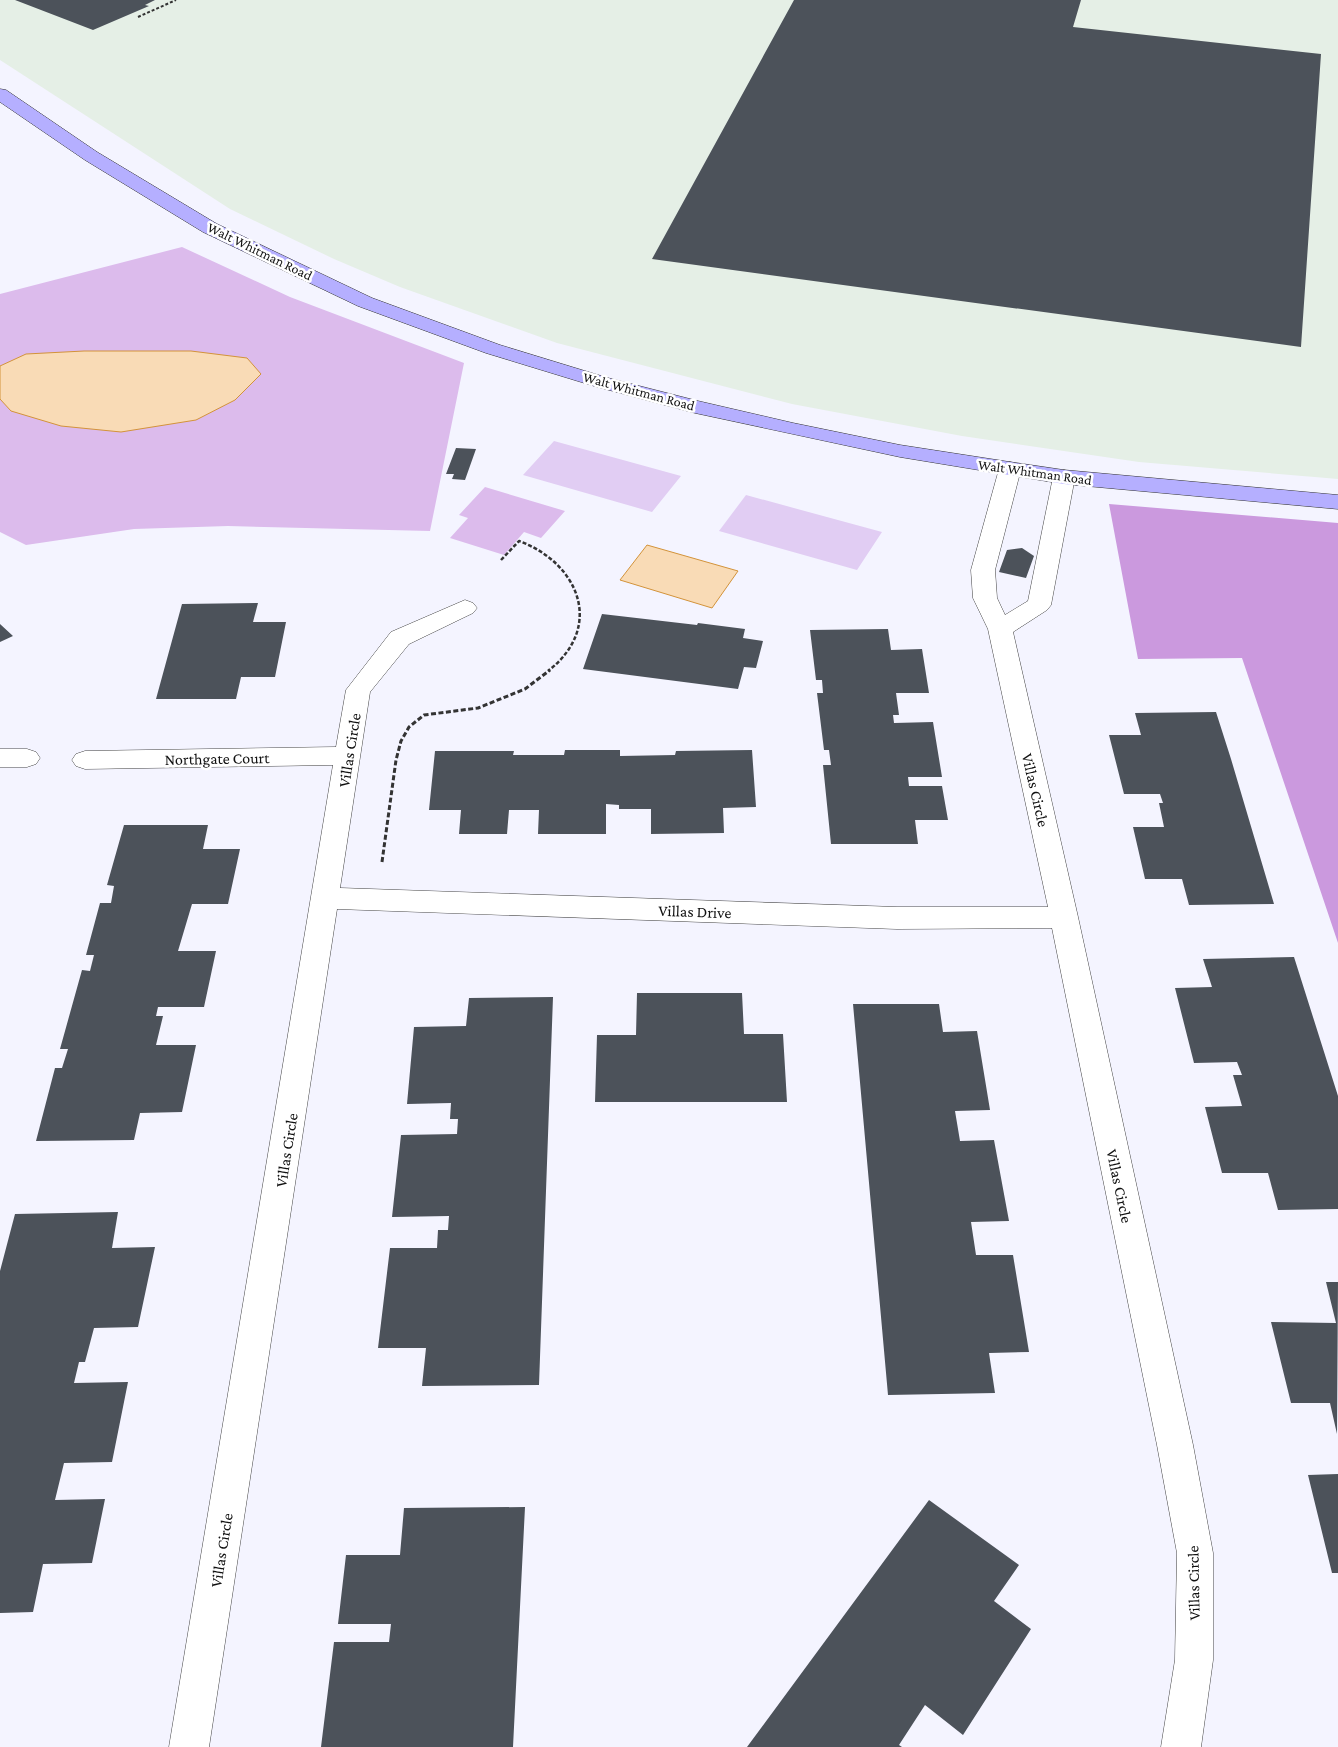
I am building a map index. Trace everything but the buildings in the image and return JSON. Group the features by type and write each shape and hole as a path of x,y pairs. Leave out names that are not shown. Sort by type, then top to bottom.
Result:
{"main road":[{"name":"Walt Whitman Road","path":"0,94 91,156 210,228 365,302 493,349 601,382 695,407 900,451 1010,469 1064,477 1338,502"}],"street":[{"name":"Villas Circle","path":"1010,469 983,570 985,598 1000,628 1064,917 1196,1553 1194,1660 1181,1747"},
{"path":"1000,628 1039,605 1064,477"},
{"name":"Villas Circle","path":"189,1747 327,898 358,690 400,638 465,608"},
{"name":"Northgate Court","path":"85,760 348,756"},
{"path":"0,758 27,758"},
{"name":"Villas Drive","path":"327,898 887,918 1064,917"}],"path":[{"path":"138,17 176,0"},
{"path":"381,870 396,760 401,741 409,727 424,715 478,708 525,689 560,662 579,630 579,598 563,569 535,547 519,541 501,560"}],"shaded area":[{"path":"0,0 1338,0 1338,479 1139,462 962,436 792,404 557,343 400,287 334,259 230,209 0,60"},
{"path":"182,247 290,297 464,363 430,531 228,526 134,529 26,545 0,532 0,294"},
{"path":"84,351 191,351 247,358 261,374 235,400 196,420 121,432 61,426 11,411 0,399 0,366 26,354"},
{"path":"554,441 681,476 652,512 523,475"},
{"path":"485,487 565,511 541,538 524,532 504,555 450,538 468,518 459,515"},
{"path":"746,495 882,532 857,570 719,531"},
{"path":"1109,504 1338,523 1338,943 1242,658 1138,659"},
{"path":"647,545 738,571 712,608 620,580"}]}
